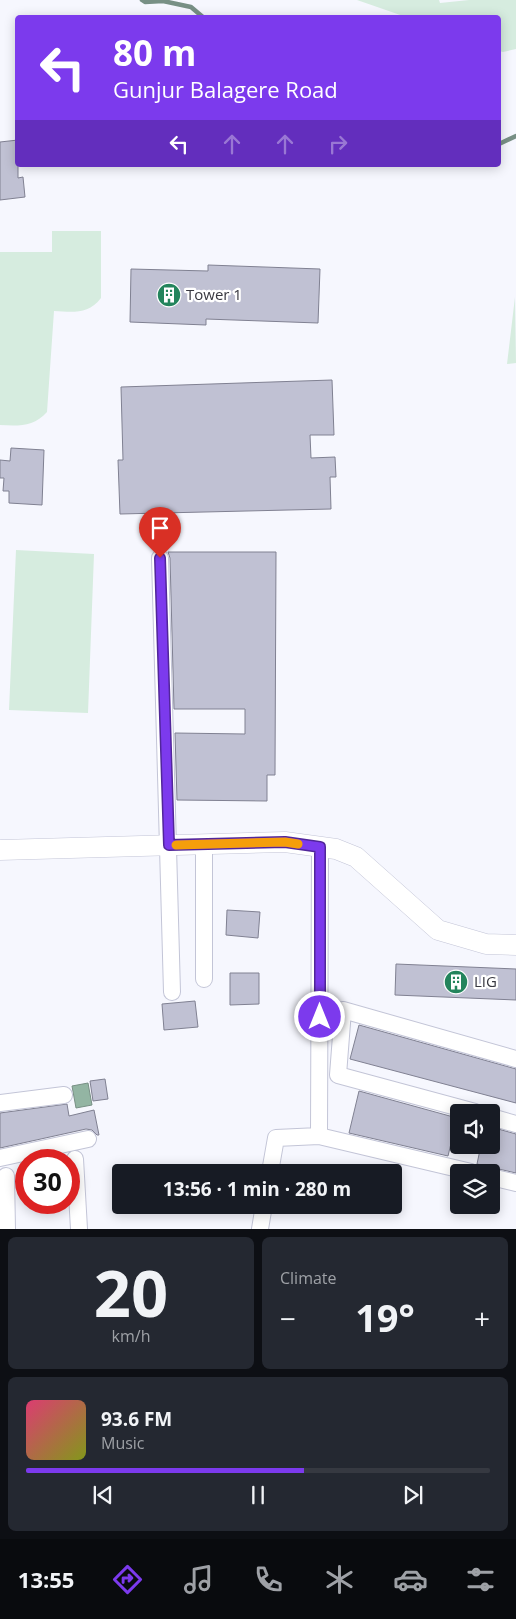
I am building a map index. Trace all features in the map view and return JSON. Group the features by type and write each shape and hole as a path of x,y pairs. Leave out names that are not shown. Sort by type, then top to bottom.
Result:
{"street":[{"path":"160,558 172,992"},
{"path":"0,850 285,842 336,849 356,857 438,930 486,944 516,945"},
{"path":"204,844 204,979"},
{"path":"319,1136 320,847"},
{"path":"450,1105 338,1075 343,1010 516,1059"},
{"path":"0,1103 64,1095"},
{"path":"500,1120 516,1124"},
{"path":"271,1164 276,1138 319,1136 450,1167"},
{"path":"0,1158 88,1139"},
{"path":"6,1176 7,1229"},
{"path":"500,1179 516,1183"},
{"path":"78,1214 79,1229"},
{"path":"260,1229 262,1214"}],"shaded area":[{"path":"357,0 439,0 440,3 469,0 516,0 516,49 501,52 501,15 400,15"},
{"path":"52,231 101,231 101,298 85,310 73,312 54,311 47,412 37,421 31,423 0,425 0,252 52,252"},
{"path":"515,297 516,363 507,364"},
{"path":"16,550 94,554 88,713 9,710"},
{"path":"88,1083 92,1105 76,1108 72,1086"}],"building":[{"path":"15,140 15,167 18,167 18,178 23,177 25,197 0,200 0,142"},
{"name":"Tower 1","path":"208,265 320,269 318,323 206,319 206,325 130,322 131,269 208,271"},
{"path":"332,380 334,435 310,435 311,458 335,457 336,477 330,477 331,509 120,514 118,460 123,460 121,387"},
{"path":"11,448 44,450 42,505 9,503 9,491 3,491 4,478 0,478 0,460 10,461"},
{"path":"168,552 276,552 275,775 267,775 267,801 177,800 175,733 245,734 245,709 174,709 170,558"},
{"path":"227,910 260,912 258,938 226,935"},
{"name":"LIG","path":"396,964 516,969 516,1000 395,995"},
{"path":"230,973 259,973 259,1004 230,1005"},
{"path":"195,1001 198,1027 164,1030 162,1004"},
{"path":"359,1025 516,1069 516,1103 350,1059"},
{"path":"105,1079 108,1099 93,1101 90,1081"},
{"path":"359,1091 450,1116 450,1148 448,1156 349,1133"},
{"path":"67,1104 69,1116 94,1110 99,1135 92,1130 86,1129 0,1148 0,1113"},
{"path":"500,1130 516,1134 516,1173 500,1169 500,1164 477,1164 479,1154 500,1154"}],"waterway":[{"path":"142,0 145,2 163,1 191,7 200,15"},
{"path":"501,143 516,136"}],"slow traffic":[{"path":"176,845 285,842 298,844"}],"place":[{"name":"Tower 1","path":"169,295"},
{"name":"LIG","path":"456,982"}],"route":[{"path":"160,558 169,845 285,842 320,847 320,1017"}]}
